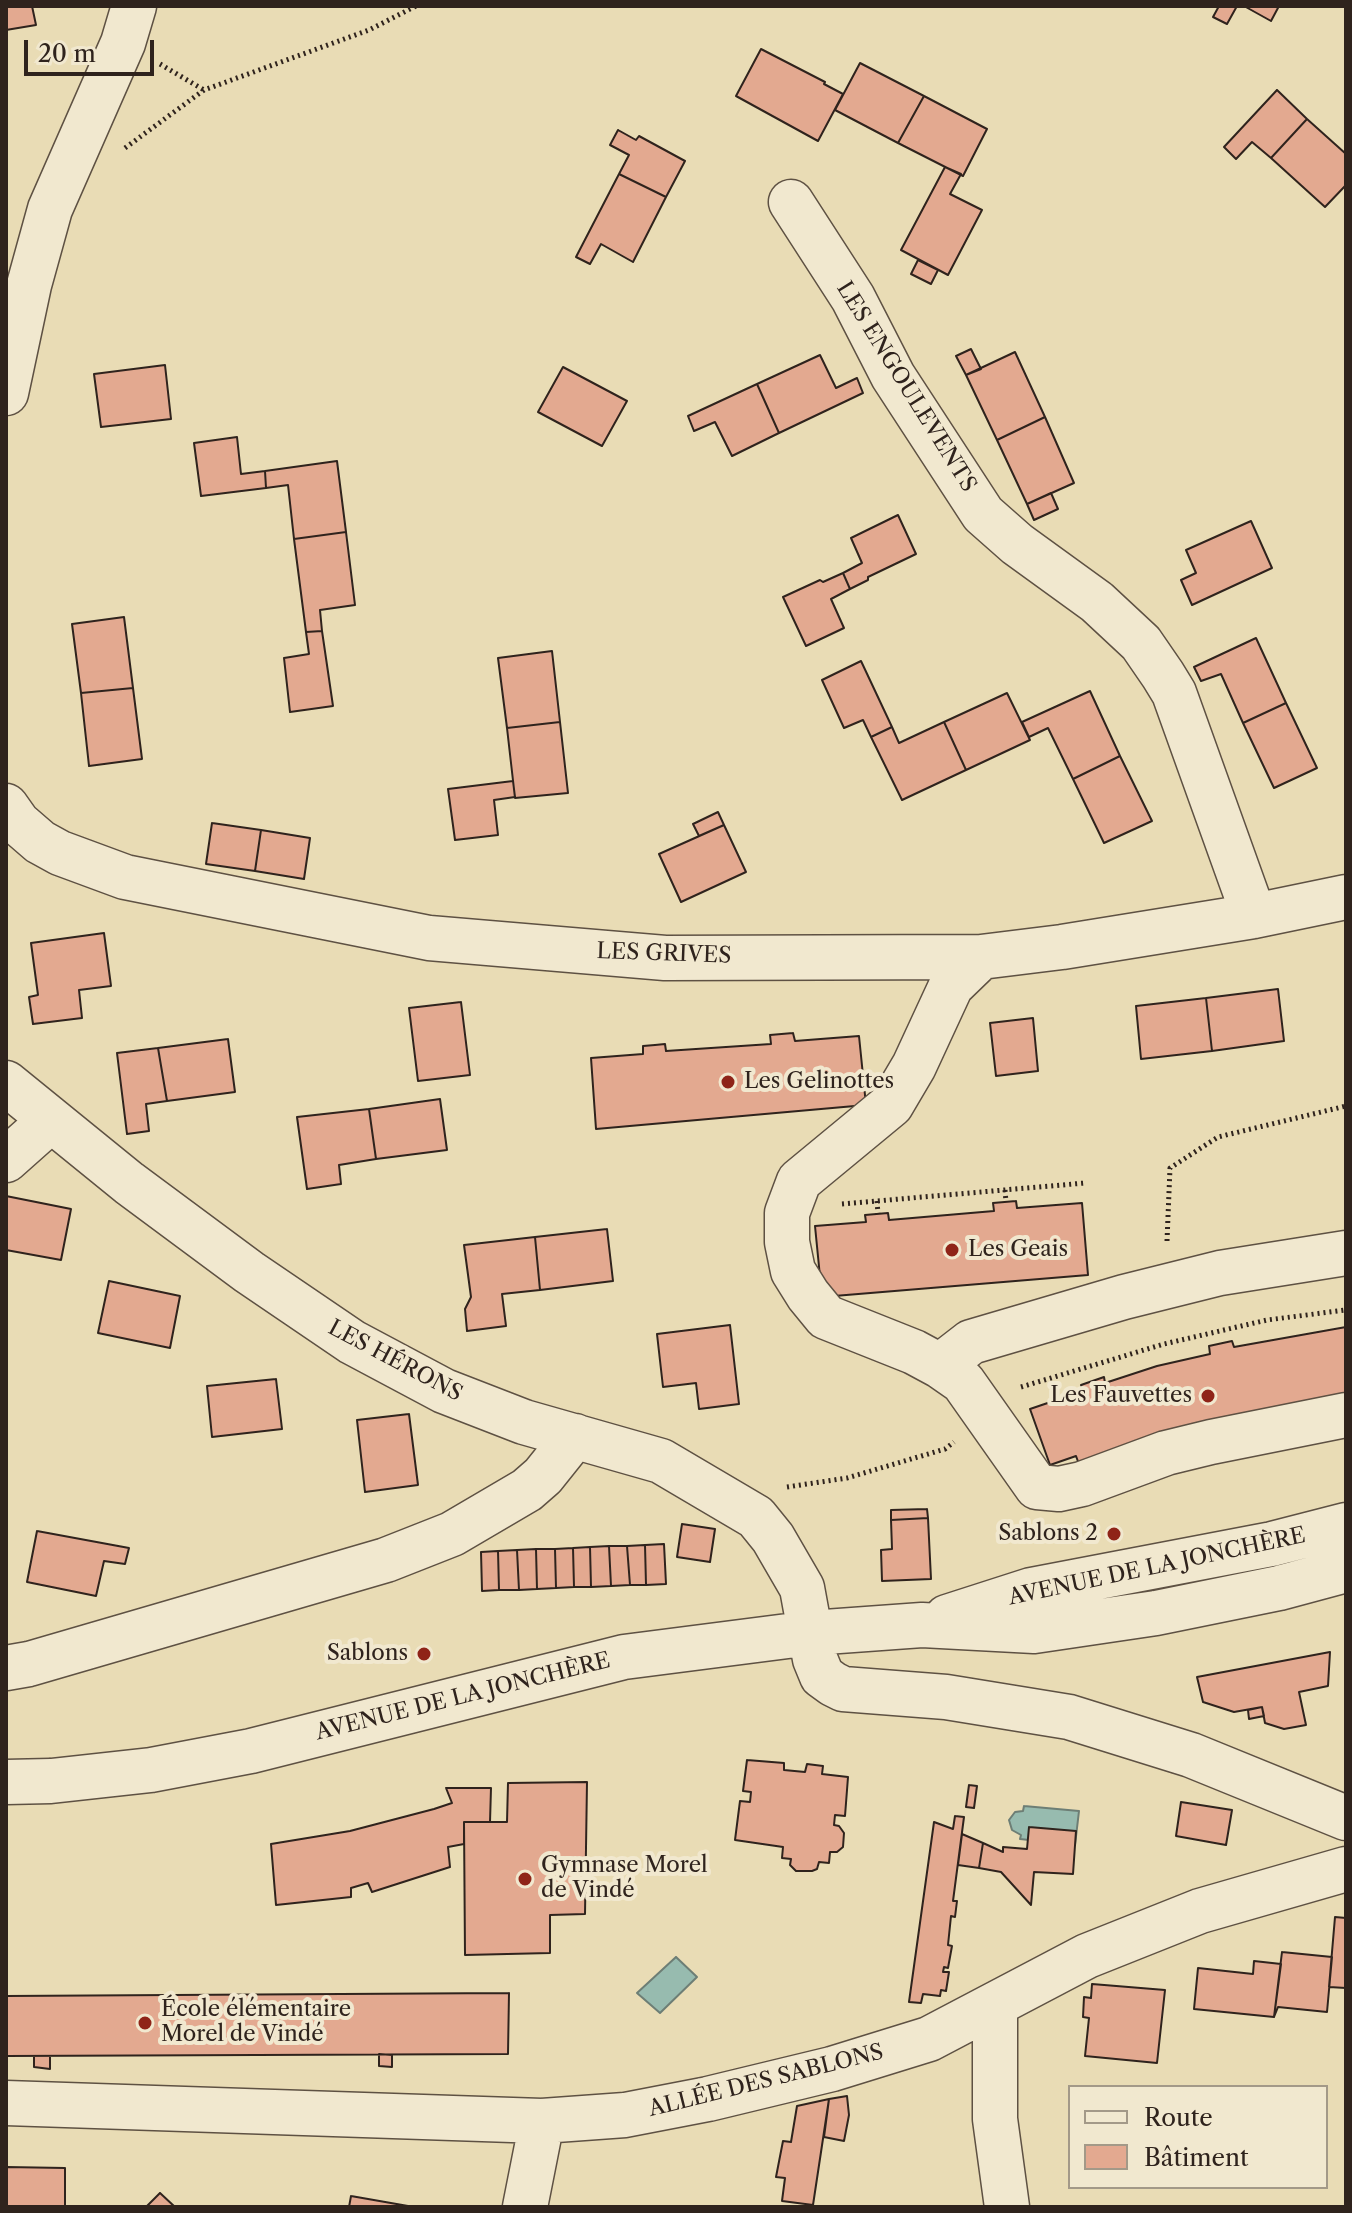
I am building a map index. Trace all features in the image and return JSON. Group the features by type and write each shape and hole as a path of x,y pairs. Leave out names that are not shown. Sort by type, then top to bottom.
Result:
{"street":[{"path":"6,393 29,285 50,209 123,43 134,6"},
{"name":"LES ENGOULEVENTS","path":"791,202 853,298 893,376 983,514 1017,544 1097,602 1141,643 1163,675 1174,693 1254,916"},
{"name":"LES GRIVES","path":"6,806 18,823 40,842 60,853 125,877 429,938 665,958 981,957 1254,916 1346,897"},
{"path":"981,957 951,986 914,1066 891,1105 799,1181 789,1209 787,1242 793,1271 808,1295 826,1317 890,1341 940,1366 963,1382 1037,1487 1059,1489 1082,1484 1166,1453 1346,1415"},
{"name":"LES HÉRONS","path":"6,1083 141,1192 249,1272 352,1342 444,1391 524,1422 661,1461 756,1517 773,1538 802,1588 815,1659 822,1676 843,1689 946,1697 1069,1717 1191,1755 1346,1818"},
{"path":"6,1160 51,1120"},
{"path":"940,1366 971,1342 1165,1286 1220,1273 1346,1253"},
{"path":"6,1668 29,1664 386,1560 452,1534 527,1490 543,1476 575,1436"},
{"name":"AVENUE DE LA JONCHÈRE","path":"922,1625 1031,1590 1272,1544 1346,1525"},
{"name":"AVENUE DE LA JONCHÈRE","path":"6,1782 51,1781 151,1770 251,1751 624,1657 811,1633 922,1625 1034,1631 1156,1613 1279,1588 1346,1570"},
{"name":"ALLÉE DES SABLONS","path":"6,2103 542,2121 638,2112 708,2099 832,2069 929,2039 1087,1956 1200,1911 1346,1869"},
{"path":"995,2006 995,2119 1007,2207"},
{"path":"525,2207 542,2121"}],"path":[{"path":"117,154 204,90 369,30 416,6"},
{"path":"1165,1286 1170,1168 1218,1137 1346,1106"},
{"path":"789,1209 1085,1183"},
{"path":"1005,1190 1006,1202"},
{"path":"877,1201 878,1214"}],"water":[{"path":"1024,1806 1079,1811 1075,1845 1020,1839 1021,1835 1012,1830 1009,1820 1015,1812 1023,1811"},
{"path":"676,1957 697,1977 660,2013 637,1993"}],"building":[{"path":"6,6 32,6 36,25 6,30"},
{"path":"1219,6 1237,6 1227,24 1213,17"},
{"path":"1244,6 1279,6 1271,21"},
{"path":"761,49 843,94 818,141 736,96"},
{"path":"860,63 924,96 898,143 835,110"},
{"path":"1277,90 1307,119 1271,158 1252,142 1236,159 1224,147"},
{"path":"924,96 987,129 963,176 898,143"},
{"path":"1307,119 1346,154 1346,185 1325,207 1271,158"},
{"path":"618,130 636,140 639,136 685,161 666,197 619,174 629,155 610,145"},
{"path":"945,167 961,174 950,194 982,210 948,275 901,250"},
{"path":"619,174 666,197 633,262 601,244 590,264 576,257"},
{"path":"918,260 938,270 931,284 911,274"},
{"path":"971,349 981,369 966,375 956,356"},
{"path":"1015,352 1045,417 997,440 966,375"},
{"path":"820,355 836,388 857,378 863,393 779,433 757,384"},
{"path":"165,365 171,419 101,427 94,374"},
{"path":"563,367 627,401 602,446 538,412"},
{"path":"757,384 779,433 732,456 715,422 694,431 688,416"},
{"path":"1045,417 1074,483 1027,504 997,440"},
{"path":"237,437 241,474 265,471 266,488 201,496 194,443"},
{"path":"337,461 346,532 294,539 288,485 266,488 265,471"},
{"path":"1051,493 1058,509 1034,520 1027,504"},
{"path":"898,515 916,554 850,589 843,573 862,563 851,538"},
{"path":"1251,521 1272,568 1192,605 1181,580 1196,573 1186,550"},
{"path":"346,532 355,605 320,610 322,631 306,632 294,539"},
{"path":"843,573 850,589 831,599 844,628 806,646 783,597"},
{"path":"124,617 133,688 81,693 72,624"},
{"path":"322,631 333,706 290,712 284,658 309,654 306,632"},
{"path":"1256,638 1286,703 1243,723 1221,674 1201,681 1194,667"},
{"path":"552,651 560,722 507,728 498,658"},
{"path":"861,661 892,727 871,737 863,720 844,728 822,680"},
{"path":"133,688 142,759 89,766 81,693"},
{"path":"1090,691 1120,756 1073,779 1048,728 1029,737 1022,722"},
{"path":"1007,693 1030,740 966,770 944,722"},
{"path":"1286,703 1317,768 1274,788 1243,723"},
{"path":"560,722 568,793 515,798 507,728"},
{"path":"944,722 966,770 902,800 871,737 892,727 899,743"},
{"path":"1120,756 1152,821 1104,843 1073,779"},
{"path":"513,781 515,797 494,800 498,835 455,840 448,789"},
{"path":"718,812 724,825 699,836 693,824"},
{"path":"212,823 261,830 255,871 206,864"},
{"path":"724,825 746,872 681,902 659,854"},
{"path":"261,830 310,838 304,879 255,871"},
{"path":"104,933 111,986 79,990 82,1018 33,1024 29,997 38,995 31,943"},
{"path":"1278,989 1284,1041 1212,1051 1206,998"},
{"path":"1206,998 1212,1051 1141,1059 1136,1006"},
{"path":"461,1002 470,1075 418,1081 409,1008"},
{"path":"1033,1018 1038,1071 996,1076 990,1023"},
{"name":"Les Gelinottes","path":"793,1033 795,1041 859,1036 866,1105 596,1129 591,1058 643,1054 643,1046 665,1044 666,1051 771,1044 770,1035"},
{"path":"228,1039 235,1092 167,1101 158,1048"},
{"path":"158,1048 167,1101 146,1104 149,1131 127,1134 117,1053"},
{"path":"440,1099 447,1150 376,1159 369,1109"},
{"path":"369,1109 376,1159 339,1165 341,1184 307,1189 297,1117"},
{"path":"6,1196 71,1209 61,1260 6,1250"},
{"name":"Les Geais","path":"1016,1201 1017,1208 1082,1203 1088,1275 822,1297 815,1226 866,1222 865,1215 888,1213 889,1220 994,1211 993,1203"},
{"path":"607,1229 613,1281 540,1290 535,1237"},
{"path":"535,1237 540,1290 502,1294 506,1326 467,1331 465,1309 471,1297 464,1245"},
{"path":"109,1281 180,1296 170,1348 98,1333"},
{"path":"730,1325 739,1404 699,1409 696,1383 663,1387 657,1334"},
{"name":"Les Fauvettes","path":"1346,1327 1346,1400 1080,1467 1076,1456 1050,1465 1030,1409 1083,1391 1081,1385 1104,1377 1105,1383 1157,1366 1210,1354 1209,1346 1232,1341 1234,1347"},
{"path":"276,1379 282,1429 212,1437 207,1386"},
{"path":"409,1414 418,1485 365,1492 357,1420"},
{"path":"927,1509 928,1518 891,1520 891,1510"},
{"path":"928,1518 931,1579 882,1581 881,1550 892,1549 891,1520"},
{"path":"682,1524 715,1529 710,1562 677,1557"},
{"path":"37,1531 129,1548 125,1564 104,1561 96,1596 27,1582"},
{"path":"664,1544 666,1584 646,1585 645,1545"},
{"path":"645,1545 646,1585 630,1585 627,1546"},
{"path":"609,1546 611,1586 591,1587 590,1547"},
{"path":"609,1546 627,1546 630,1585 611,1586"},
{"path":"590,1547 591,1587 574,1587 573,1548"},
{"path":"573,1548 574,1587 556,1588 555,1549"},
{"path":"536,1549 537,1589 519,1590 517,1550"},
{"path":"536,1549 555,1549 556,1588 537,1589"},
{"path":"517,1550 519,1590 499,1590 498,1551"},
{"path":"498,1551 499,1590 482,1591 481,1552"},
{"path":"1330,1652 1328,1686 1299,1692 1306,1725 1284,1729 1265,1723 1262,1707 1234,1712 1203,1702 1197,1677"},
{"path":"1262,1707 1264,1716 1249,1719 1248,1710"},
{"path":"747,1760 784,1763 784,1770 805,1772 807,1764 823,1766 822,1774 848,1777 845,1816 835,1815 834,1825 844,1833 843,1847 837,1852 830,1852 829,1863 819,1862 817,1869 812,1871 796,1871 790,1865 791,1859 782,1858 783,1847 735,1840 740,1801 750,1802 751,1792 743,1791"},
{"name":"Gymnase Morel de Vindé","path":"587,1782 585,1914 550,1915 550,1953 465,1955 464,1822 507,1822 508,1783"},
{"path":"969,1785 977,1786 974,1808 966,1807"},
{"path":"446,1788 491,1788 490,1822 464,1822 464,1844 448,1847 450,1867 372,1892 368,1883 351,1888 351,1897 276,1905 271,1844 350,1831 434,1809 452,1803"},
{"path":"1181,1802 1232,1810 1226,1845 1176,1836"},
{"path":"955,1816 964,1817 953,1901 957,1901 955,1917 951,1916 948,1945 952,1946 948,1968 944,1967 943,1972 949,1972 946,1991 941,1990 940,1996 923,1994 921,2003 909,2002 934,1822 953,1829"},
{"path":"1029,1827 1076,1831 1073,1874 1034,1872 1031,1905 1001,1872 979,1868 983,1843 1003,1852 1003,1847 1027,1849"},
{"path":"962,1834 983,1843 979,1868 958,1865"},
{"path":"1335,1917 1346,1918 1346,1988 1329,1987"},
{"path":"1282,1952 1332,1957 1327,2012 1278,2007 1274,2017"},
{"path":"1254,1961 1281,1964 1274,2017 1194,2009 1198,1968 1253,1974"},
{"path":"1092,1984 1165,1990 1157,2063 1085,2056 1089,2018 1083,2017 1084,1997 1091,1998"},
{"path":"509,1993 508,2054 6,2056 6,1996"},
{"path":"379,2054 392,2055 392,2067 379,2066"},
{"path":"34,2056 50,2056 50,2069 34,2067"},
{"path":"847,2096 849,2115 844,2141 824,2137 829,2099"},
{"path":"829,2099 813,2205 782,2201 785,2178 776,2177 783,2141 791,2142 797,2106"},
{"path":"6,2167 65,2168 65,2207 6,2207"},
{"path":"160,2193 175,2207 146,2207"},
{"path":"351,2196 408,2206 408,2207 349,2207"}],"place":[{"name":"Les Gelinottes","path":"728,1082"},
{"name":"Les Geais","path":"952,1250"},
{"name":"Les Fauvettes","path":"1208,1396"},
{"name":"Sablons 2","path":"1114,1534"},
{"name":"Sablons","path":"424,1654"},
{"name":"Gymnase Morel de Vindé","path":"525,1879"},
{"name":"École élémentaire Morel de Vindé","path":"145,2023"}]}
